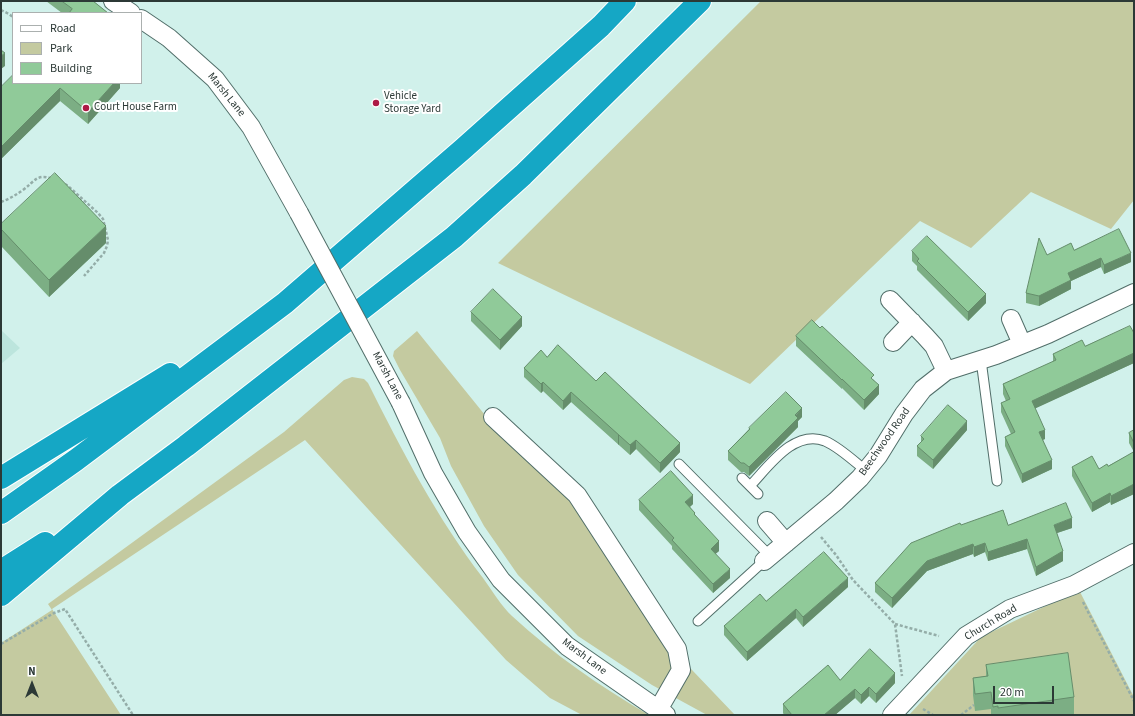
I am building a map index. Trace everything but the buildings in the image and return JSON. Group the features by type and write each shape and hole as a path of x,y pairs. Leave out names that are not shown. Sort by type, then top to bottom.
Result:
{"highway":[{"path":"1,513 76,460 285,303 463,149 601,26 625,1"},
{"path":"1,595 120,495 186,446 454,237 523,175 700,1"},
{"path":"1,478 285,303"},
{"path":"1,571 120,495"}],"street":[{"path":"113,1 130,12"},
{"name":"Marsh Lane","path":"142,20 170,38 215,79 251,127 401,403 433,473 467,532 501,580 567,646 662,712 681,670 677,650 577,495 493,417"},
{"name":"Beechwood Road","path":"767,558 836,501 860,478 878,456 904,414 923,389 946,371 980,360 1048,334 1134,293"},
{"path":"890,300 934,346 946,371"},
{"path":"1011,319 1022,344"},
{"path":"893,342 912,322"},
{"path":"767,520 786,543"},
{"name":"Church Road","path":"892,715 966,636 1010,609 1074,585 1134,552"}],"lane":[{"path":"980,360 998,480"},
{"path":"750,486 782,452 794,443 803,440 812,439 825,441 866,471"},
{"path":"679,464 767,558 698,621"},
{"path":"742,478 758,494"}],"path":[{"path":"1,10 12,17"},
{"path":"1,202 10,198 38,177 45,176 58,181"},
{"path":"63,183 103,219 108,240 104,253 84,276"},
{"path":"809,523 836,555 853,580 895,624 960,642"},
{"path":"1074,585 1134,702"},
{"path":"1,644 54,613 66,609 134,715"},
{"path":"895,624 901,672 908,697"},
{"path":"961,715 974,705"}],"shaded area":[{"path":"1,330 20,348 1,364"}],"green space":[{"path":"761,1 1134,1 1134,200 1111,229 1031,192 971,248 920,221 750,384 498,263"},
{"path":"417,331 489,420 574,498 672,649 735,715 707,715 652,685 578,636 518,575 484,526 451,466 440,438 393,356 394,351"},
{"path":"352,377 364,379 368,383 407,459 435,508 466,555 508,612 561,657 613,693 649,715 582,715 550,698 506,660 305,440 52,609 121,715 1,715 1,643 52,610 48,604 284,432 344,380"},
{"path":"1079,590 1134,697 1134,715 909,715 981,637"}],"place":[{"name":"Vehicle Storage Yard","path":"376,103"},
{"name":"Court House Farm","path":"86,108"}]}
